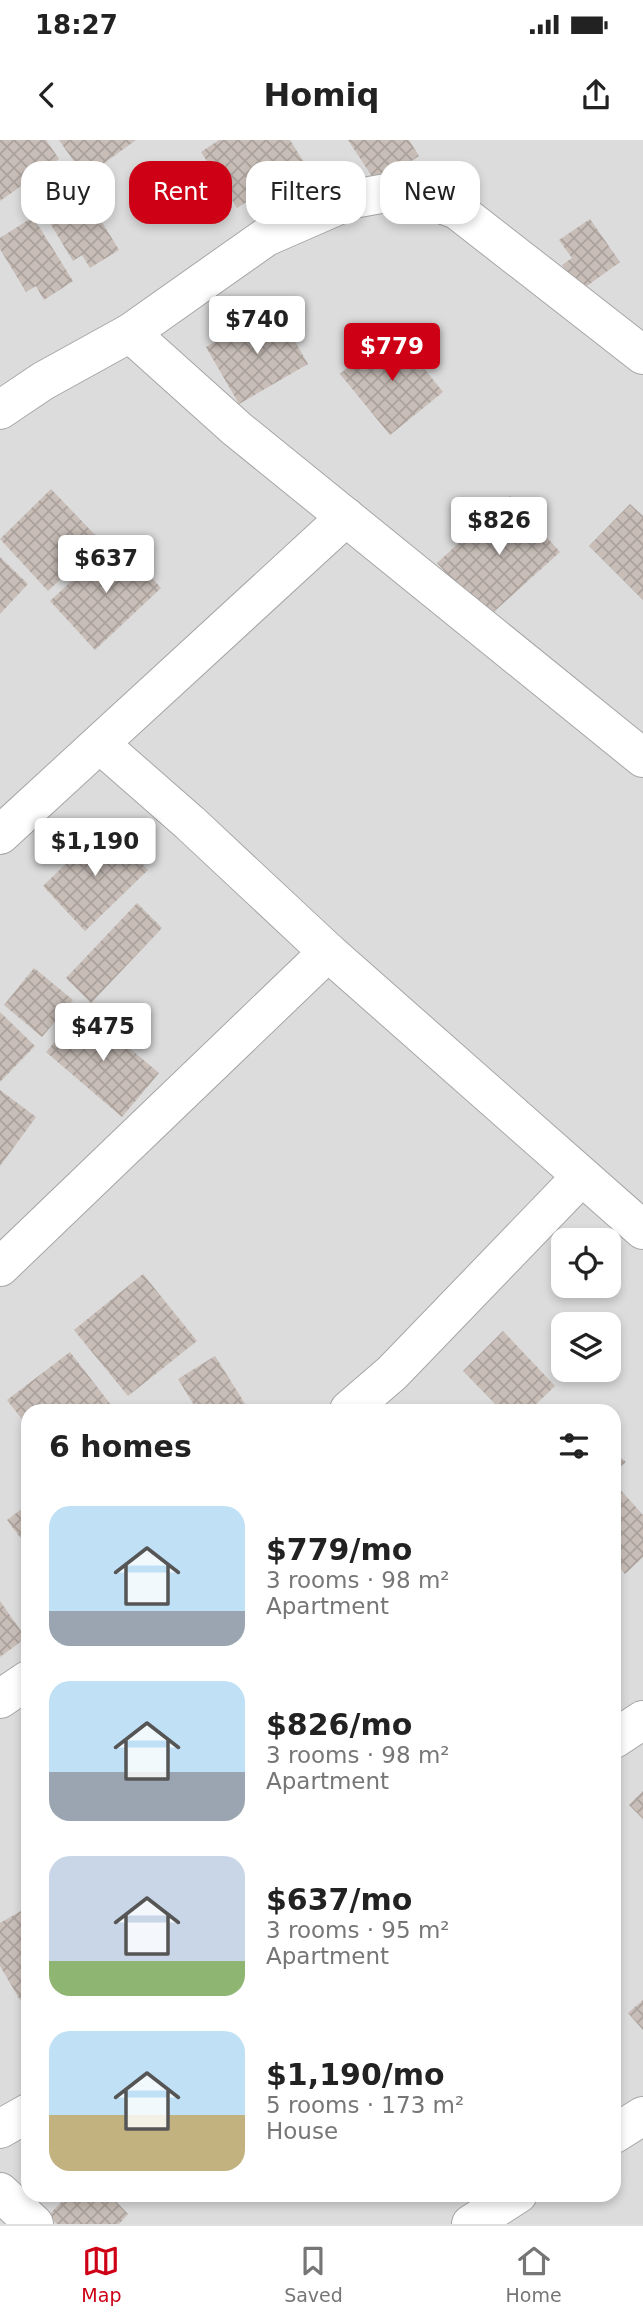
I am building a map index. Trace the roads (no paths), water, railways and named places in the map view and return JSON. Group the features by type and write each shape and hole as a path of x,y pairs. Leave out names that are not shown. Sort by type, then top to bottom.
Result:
{"street":[{"path":"0,410 43,381 130,333 266,237 353,199 403,190 457,209 643,355"},
{"path":"130,333 237,429 643,758"},
{"path":"0,835 101,745 346,516"},
{"path":"101,745 190,823 328,952 643,1230"},
{"path":"0,1267 328,952"},
{"path":"356,1404 392,1373 581,1177"},
{"path":"0,1699 21,1685"},
{"path":"621,1734 643,1720"},
{"path":"621,2130 643,2116"},
{"path":"0,2129 21,2117"},
{"path":"0,2192 34,2224"}]}
